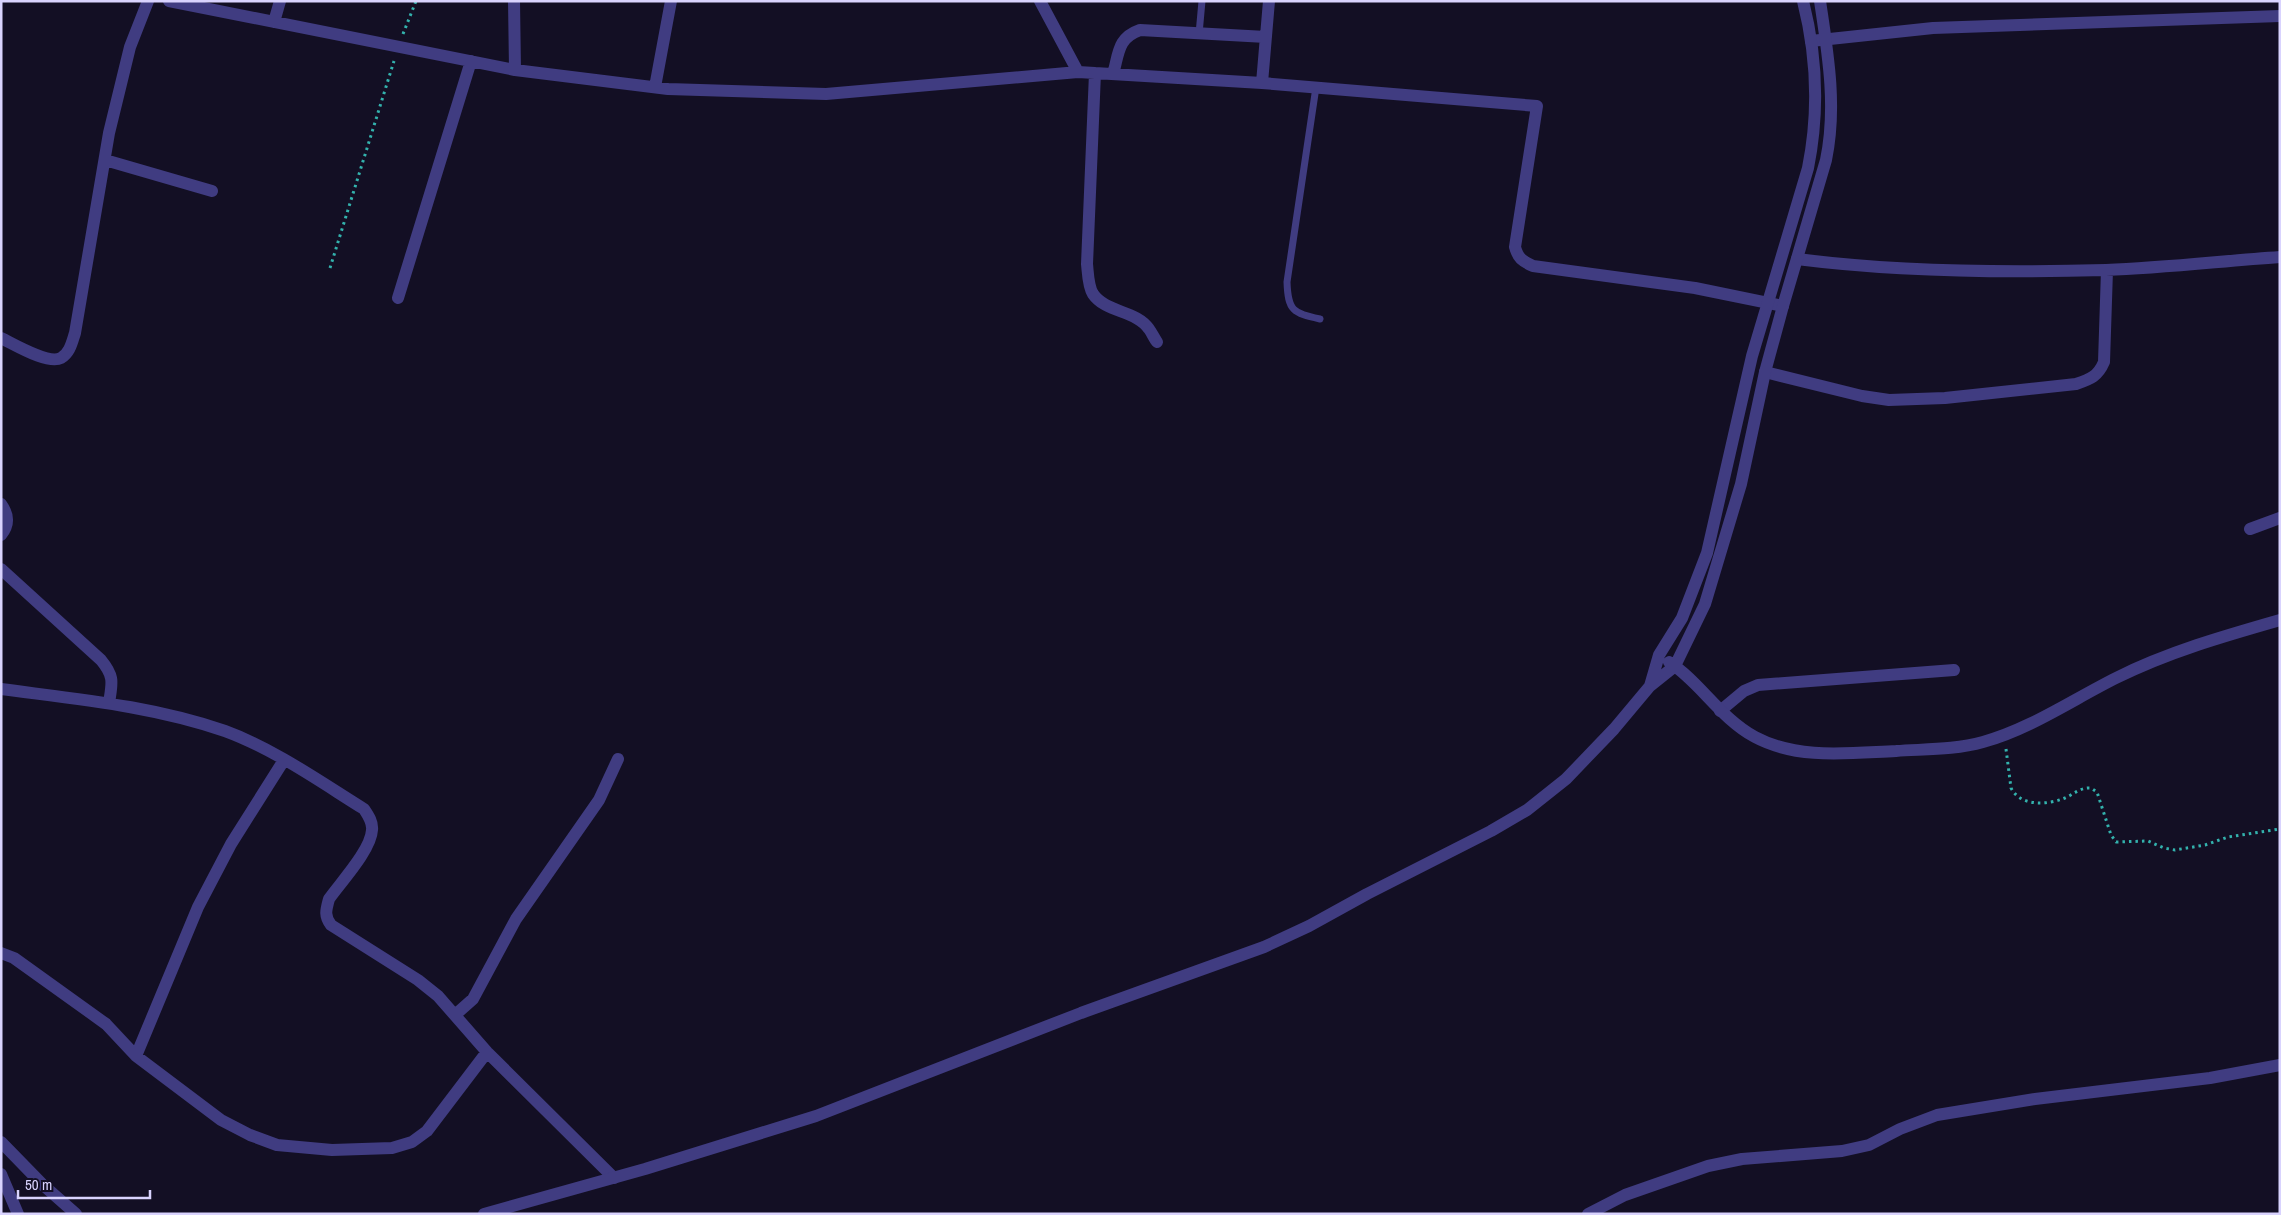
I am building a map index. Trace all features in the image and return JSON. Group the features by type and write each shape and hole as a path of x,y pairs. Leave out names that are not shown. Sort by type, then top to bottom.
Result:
{"street":[{"path":"1,338 41,357 52,360 61,358 68,352 75,334 119,90 130,47 148,1"},
{"path":"169,1 515,70 668,90 826,94 1078,72 1262,83 1537,106 1515,247 1518,257 1522,262 1532,266 1695,288 1783,306"},
{"path":"274,22 280,1"},
{"path":"514,1 515,70"},
{"path":"656,87 671,1"},
{"path":"1040,1 1078,72"},
{"path":"1262,83 1269,1"},
{"path":"1650,686 1659,656 1682,618 1708,553 1752,356 1766,303 1808,168 1813,144 1816,90 1811,40 1804,1"},
{"path":"484,1214 614,1178 816,1116 1081,1012 1255,950 1309,926 1367,894 1491,831 1527,810 1566,779 1614,729 1650,686 1675,666 1705,604 1741,484 1765,372 1824,169 1832,134 1832,94 1820,1"},
{"path":"1811,40 1933,28 2280,16"},
{"path":"1113,74 1123,40 1129,34 1140,30 1266,37"},
{"path":"398,298 471,61"},
{"path":"1095,73 1087,264 1089,282 1092,293 1101,302 1137,318 1149,328 1157,342"},
{"path":"105,160 212,191"},
{"path":"1797,259 1860,267 1922,270 2107,270 2279,262"},
{"path":"1765,372 1862,396 1914,400 2076,384 2092,379 2100,372 2104,362 2107,270"},
{"path":"1,504 7,512 7,520 6,529 1,535"},
{"path":"2250,529 2280,518"},
{"path":"1,569 102,660 111,674 113,682 109,703"},
{"path":"1659,656 1675,666 1720,711 1754,736 1775,745 1822,754 1955,748 2000,736 2042,717 2117,678 2191,646 2280,620"},
{"path":"1720,711 1744,691 1758,685 1954,670"},
{"path":"1,690 109,703 165,715 226,732 284,760 364,809 370,819 372,828 370,841 329,899 326,919 331,925 418,980 438,996 487,1052 614,1178"},
{"path":"455,1015 473,999 516,919 599,800 618,759"},
{"path":"136,1056 198,907 231,844 284,760"},
{"path":"1,953 14,958 82,1005 106,1024 136,1056 221,1120 250,1135 277,1144 332,1150 392,1148 412,1142 427,1131 487,1052"},
{"path":"1588,1214 1625,1195 1708,1166 1742,1159 1842,1151 1869,1145 1900,1129 1937,1115 2035,1099 2210,1078 2280,1065"},
{"path":"1,1142 42,1184 76,1214"},
{"path":"1,1174 18,1214"}],"lane":[{"path":"1199,34 1202,1"},
{"path":"1316,88 1287,282 1288,302 1295,311 1304,316 1320,319"}],"path":[{"path":"330,268 398,46 416,1"},
{"path":"2000,736 2009,757 2011,788 2014,793 2029,802 2051,802 2082,789 2091,788 2097,792 2111,835 2116,842 2148,841 2164,848 2175,850 2205,845 2228,837 2280,829"}]}
